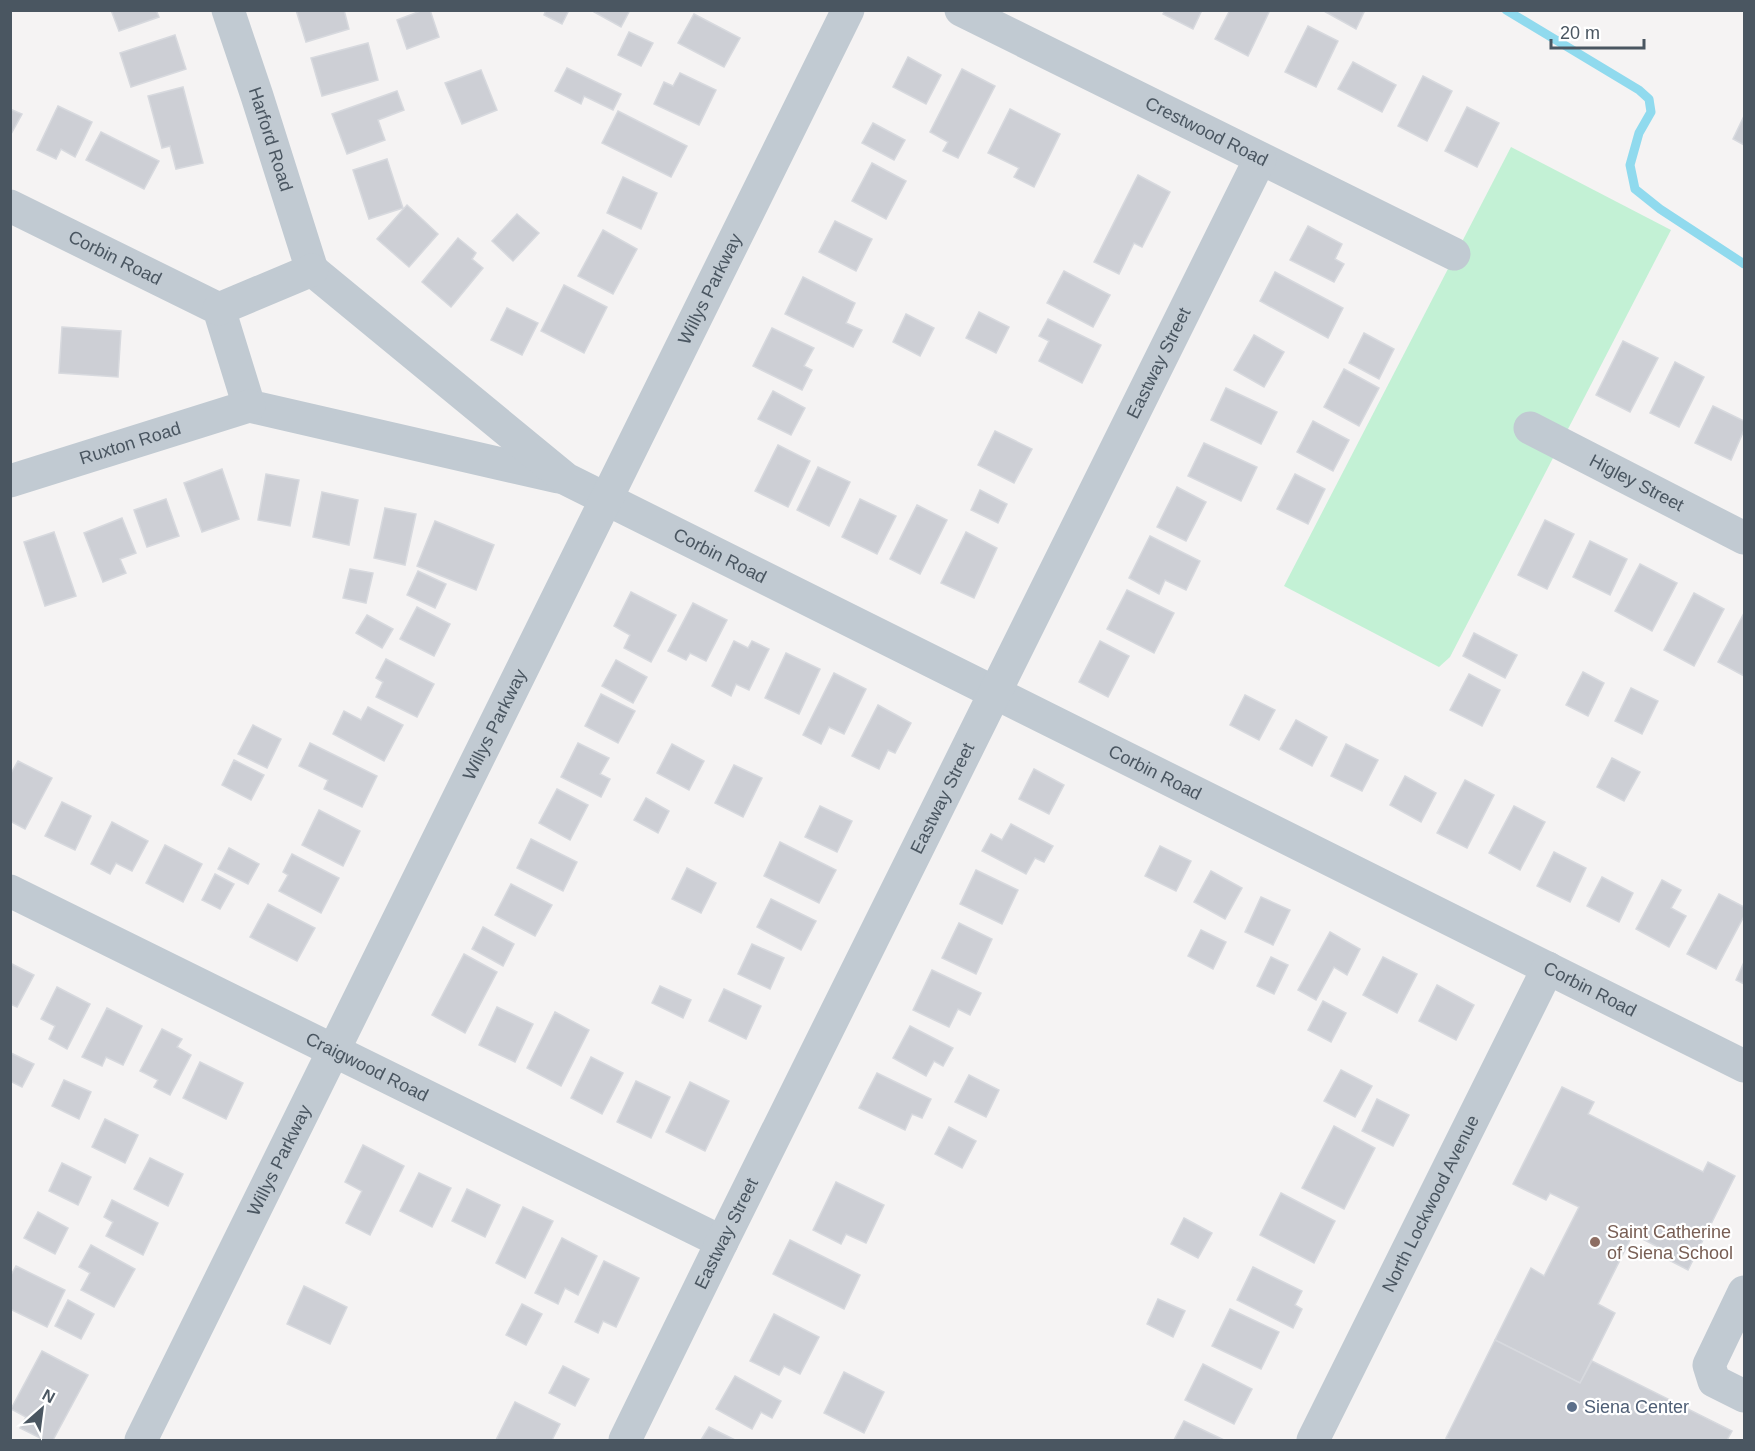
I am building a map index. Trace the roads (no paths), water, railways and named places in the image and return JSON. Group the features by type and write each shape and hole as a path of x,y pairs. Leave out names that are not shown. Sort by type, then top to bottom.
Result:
{"street":[{"name":"Harford Road","path":"228,10 312,270"},
{"name":"Willys Parkway","path":"141,1440 848,10"},
{"name":"Crestwood Road","path":"961,10 1454,254"},
{"name":"Eastway Street","path":"626,1440 1260,159"},
{"name":"Corbin Road","path":"10,206 219,309"},
{"path":"249,406 219,309 312,270"},
{"name":"Corbin Road","path":"312,270 566,479 1744,1066"},
{"name":"Corbin Road","path":"249,406 566,479"},
{"name":"Ruxton Road","path":"10,481 249,406"},
{"name":"Higley Street","path":"1530,428 1744,537"},
{"name":"Craigwood Road","path":"10,891 722,1242"},
{"name":"North Lockwood Avenue","path":"1313,1440 1548,968"},
{"path":"1744,1292 1709,1365 1714,1381 1744,1396"}],"waterway":[{"path":"1506,10 1639,90 1649,99 1651,112 1639,133 1630,165 1635,189 1660,209 1744,264"}],"place":[{"name":"Saint Catherine of Siena School","path":"1595,1242"},
{"name":"Siena Center","path":"1572,1407"}]}
